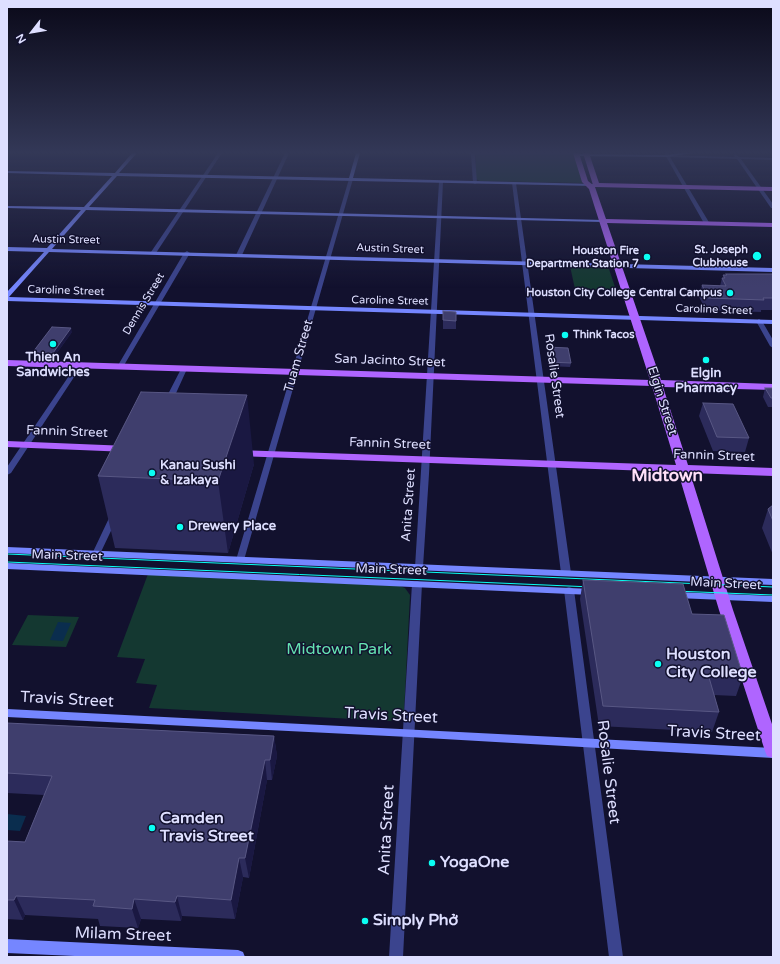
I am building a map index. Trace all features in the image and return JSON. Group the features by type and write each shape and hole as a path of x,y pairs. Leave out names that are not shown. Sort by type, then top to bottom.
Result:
{"main road":[{"name":"Elgin Street","path":"596,198 657,385 717,580 773,752"},
{"path":"603,221 773,226"},
{"name":"San Jacinto Street","path":"7,363 430,376 657,385 773,387"},
{"name":"Fannin Street","path":"7,444 137,449"},
{"name":"Fannin Street","path":"224,453 773,472"}],"street":[{"path":"7,296 95,198"},
{"name":"Dennis Street","path":"154,252 191,198"},
{"path":"239,255 266,198"},
{"name":"Tuam Street","path":"240,560 345,198"},
{"name":"Anita Street","path":"418,567 426,459 440,198"},
{"name":"Rosalie Street","path":"516,198 540,381 553,465 566,573"},
{"path":"692,198 706,224"},
{"path":"767,198 773,206"},
{"path":"7,207 603,221"},
{"name":"Austin Street","path":"7,249 525,262 773,270"},
{"name":"Dennis Street","path":"120,367 187,253"},
{"name":"Caroline Street","path":"7,300 773,322"},
{"path":"759,321 773,346"},
{"path":"7,473 79,365"},
{"path":"163,412 184,369"},
{"path":"96,554 116,511"},
{"name":"Main Street","path":"7,550 773,582"},
{"name":"Main Street","path":"7,566 601,592"},
{"name":"Anita Street","path":"396,957 417,584"},
{"name":"Rosalie Street","path":"569,590 616,957"},
{"name":"Main Street","path":"664,595 773,600"},
{"name":"Travis Street","path":"7,713 409,732 773,752"},
{"name":"Milam Street","path":"7,946 127,955 238,957"}],"green space":[{"path":"570,266 609,269 616,290 575,289"},
{"name":"Midtown Park","path":"148,574 400,586 405,588 410,595 404,713 400,718 390,721 149,708 157,685 136,683 145,659 117,657"},
{"path":"28,615 79,617 66,647 12,645"}],"water":[{"path":"58,622 71,623 63,641 50,640"},
{"path":"7,814 26,816 20,831 7,830"}],"building":[{"path":"726,274 773,274 773,298 763,298 764,300 708,298 702,285 726,286 722,278 725,278 723,275 727,275"},
{"path":"443,311 456,312 456,321 443,320"},
{"name":"Thien An Sandwiches","path":"52,327 71,328 53,353 33,352"},
{"path":"547,347 568,348 571,363 550,362"},
{"path":"765,388 773,388 773,398 771,398"},
{"path":"141,392 247,395 218,481 98,476"},
{"path":"703,403 733,404 749,438 717,437"},
{"path":"773,505 773,521 768,509"},
{"name":"Houston City College","path":"583,580 683,584 692,614 724,615 743,676 708,674 719,712 603,706"},
{"name":"Camden Travis Street","path":"7,723 274,736 270,760 265,760 245,858 239,858 231,900 177,896 175,902 134,899 132,909 93,906 95,900 16,896 14,900 7,900 7,841 25,842 52,776 7,773"}],"tram line":[{"path":"7,554 773,587"},
{"path":"7,562 592,587"},
{"path":"674,591 773,595"}],"place":[{"name":"St. Joseph Clubhouse","path":"757,256"},
{"name":"Houston Fire Department Station 7","path":"647,257"},
{"name":"Houston City College Central Campus","path":"730,293"},
{"name":"Think Tacos","path":"565,335"},
{"name":"Thien An Sandwiches","path":"53,344"},
{"name":"Elgin Pharmacy","path":"706,360"},
{"name":"Kanau Sushi & Izakaya","path":"152,473"},
{"name":"Drewery Place","path":"180,527"},
{"name":"Houston City College","path":"658,664"},
{"name":"Camden Travis Street","path":"152,828"},
{"name":"YogaOne","path":"432,863"},
{"name":"Simply Phở","path":"365,921"}],"district":[{"name":"Midtown","path":"667,477"}]}
